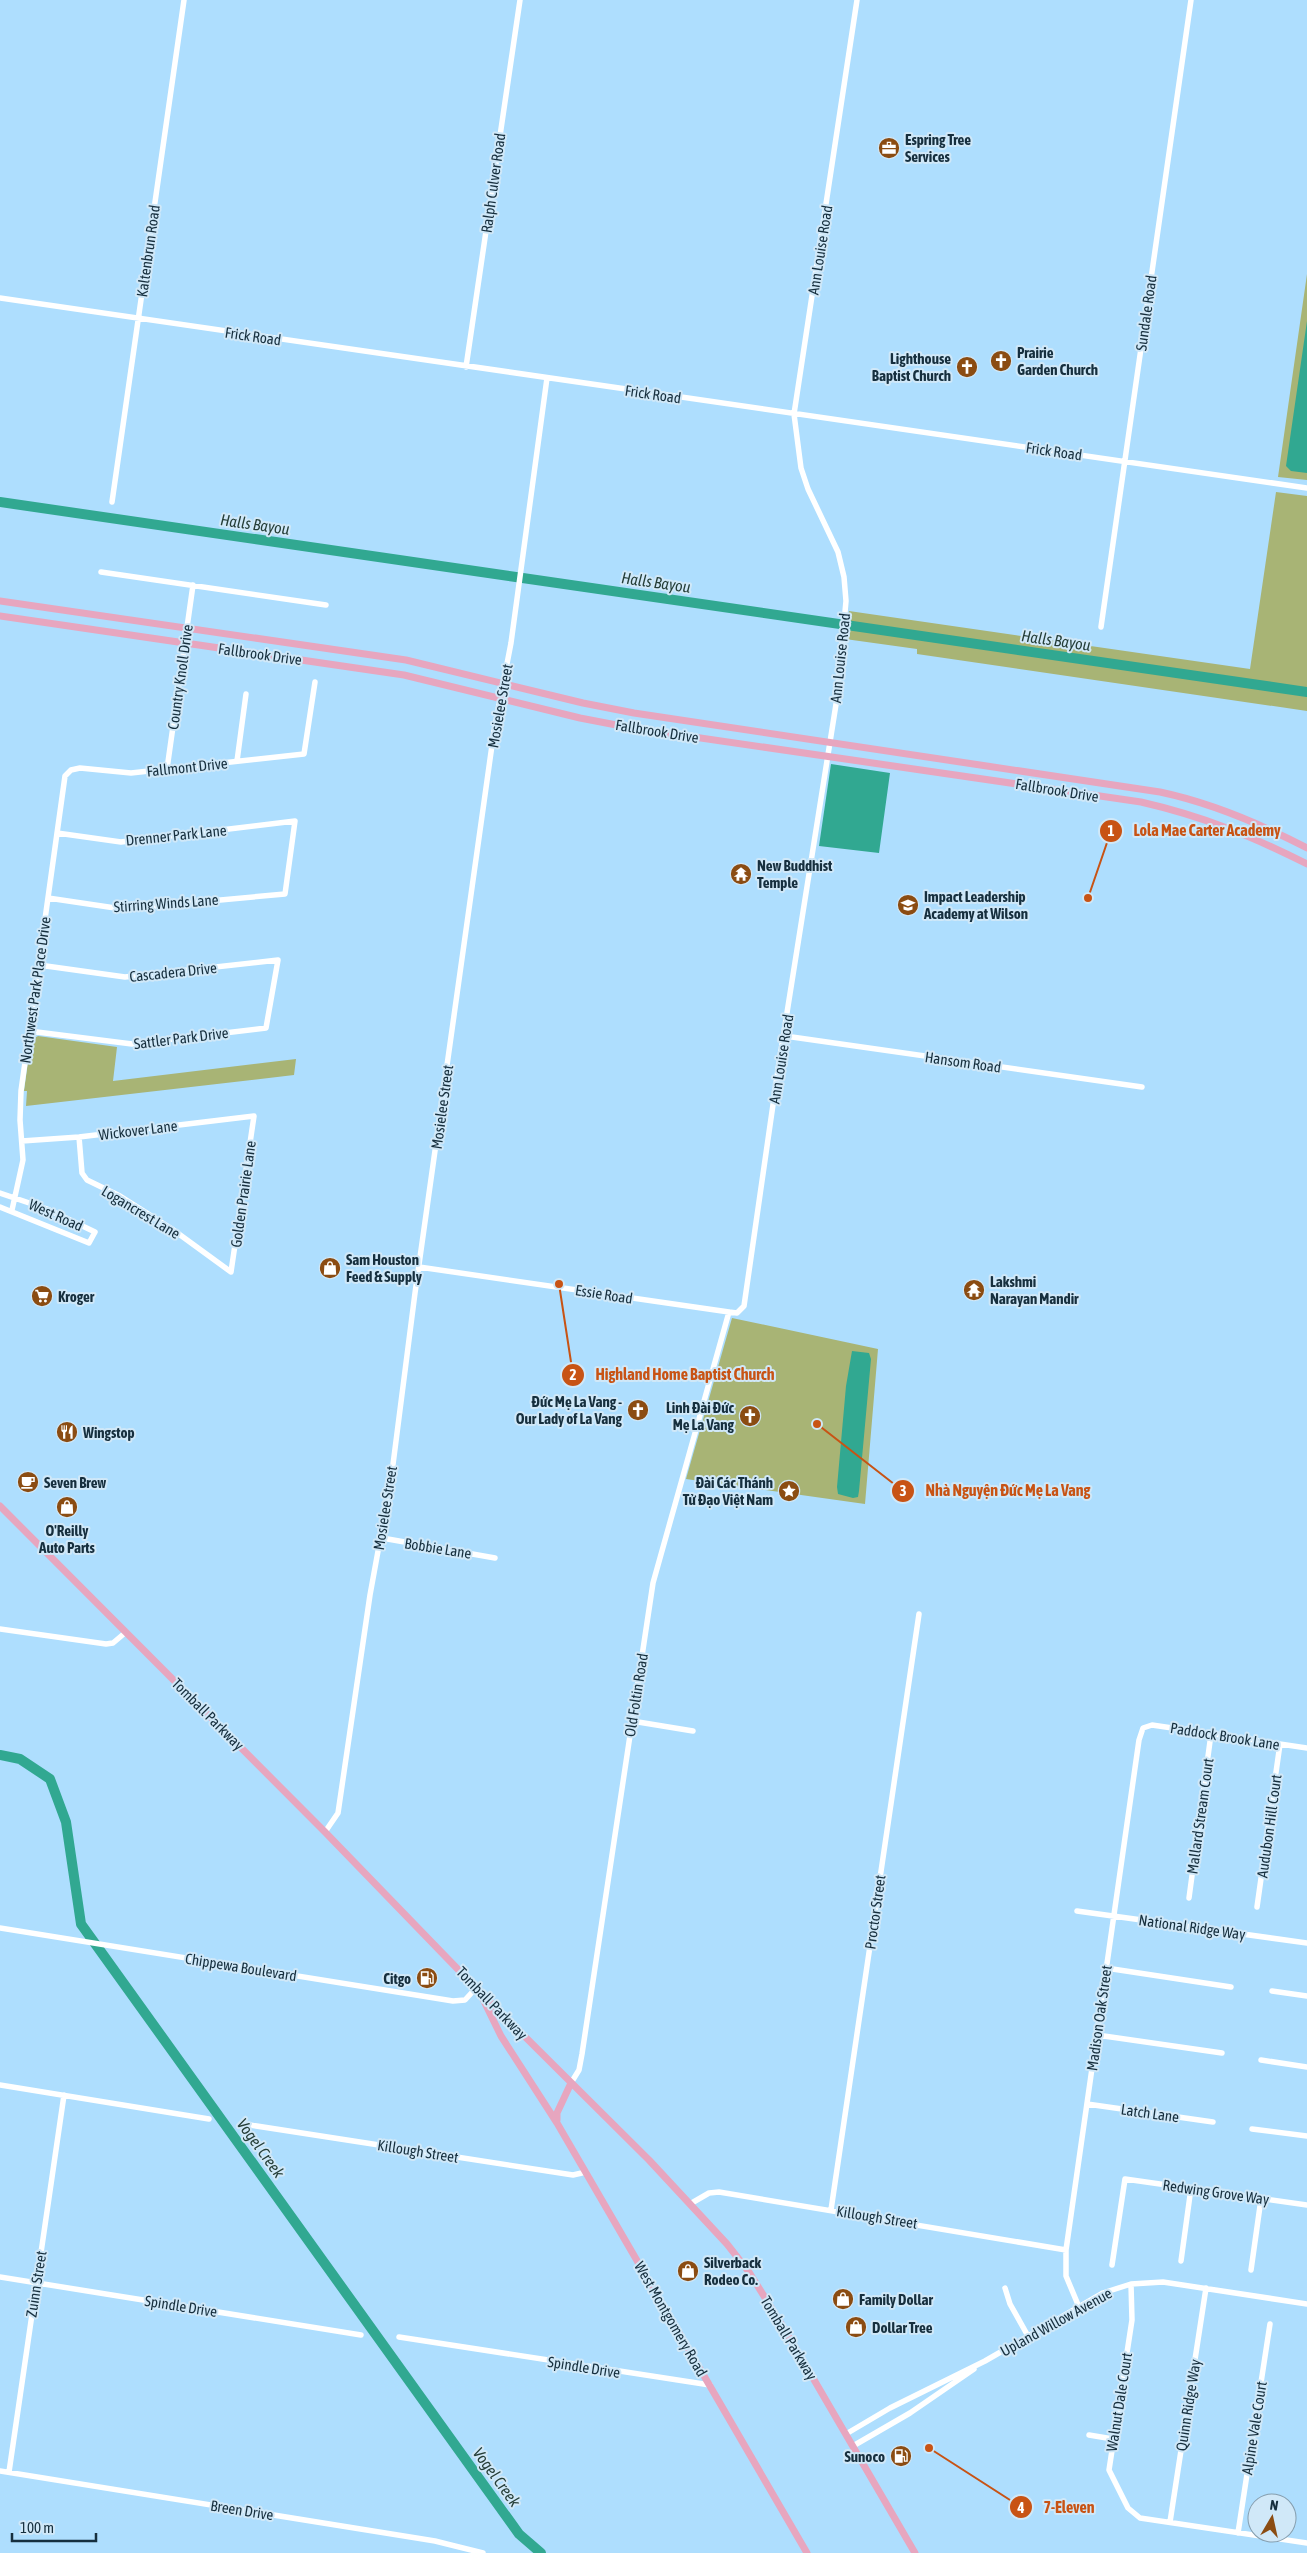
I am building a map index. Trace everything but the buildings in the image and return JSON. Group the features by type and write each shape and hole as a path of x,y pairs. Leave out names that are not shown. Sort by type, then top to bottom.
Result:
{"main road":[{"name":"Fallbrook Drive","path":"4,602 406,660 609,708 1174,795 1244,817 1307,848"},
{"path":"2,616 4,602"},
{"name":"Fallbrook Drive","path":"2,616 404,675 580,718 632,728 1170,808 1238,830 1307,864"},
{"path":"1057,790 1060,776"},
{"path":"1170,808 1174,795"},
{"name":"Tomball Parkway","path":"0,1506 326,1832 478,1990 690,2204 749,2272 915,2553"},
{"name":"West Montgomery Road","path":"478,1990 501,2036 558,2123 807,2553"},
{"path":"558,2123 557,2113 571,2083"}],"street":[{"name":"Kaltenbrun Road","path":"112,502 184,0"},
{"name":"Ralph Culver Road","path":"466,366 520,0"},
{"name":"Ann Louise Road","path":"730,1312 737,1313 744,1306 779,1063 785,1036 826,756 837,698 845,606 844,577 841,560 805,482 800,461 794,414 857,0"},
{"name":"Sundale Road","path":"1101,627 1190,0"},
{"name":"Frick Road","path":"0,298 1307,488"},
{"name":"Mosielee Street","path":"326,1832 338,1814 370,1595 382,1538 502,682 511,643 547,378"},
{"path":"100,572 326,604"},
{"name":"Country Knoll Drive","path":"167,769 193,585"},
{"name":"Fallmont Drive","path":"70,770 80,768 131,773 304,754 315,682"},
{"path":"237,761 246,694"},
{"name":"Northwest Park Place Drive","path":"12,1210 22,1174 19,1104 63,786 70,770"},
{"name":"Drenner Park Lane","path":"57,833 121,842 295,821 285,894"},
{"name":"Stirring Winds Lane","path":"48,898 122,909 285,894"},
{"name":"Cascadera Drive","path":"39,965 125,977 278,960"},
{"name":"Sattler Park Drive","path":"29,1031 132,1044 266,1028 278,960"},
{"name":"Hansom Road","path":"785,1036 1142,1087"},
{"name":"Wickover Lane","path":"22,1141 79,1137 254,1116"},
{"name":"Golden Prairie Lane","path":"232,1272 254,1116"},
{"name":"Logancrest Lane","path":"79,1137 82,1173 87,1180 120,1196 172,1229 232,1272"},
{"name":"West Road","path":"0,1193 47,1209 95,1232 89,1243 12,1210 0,1207"},
{"name":"Essie Road","path":"419,1267 730,1312"},
{"name":"Old Foltin Road","path":"571,2083 581,2060 652,1583 730,1312"},
{"name":"Bobbie Lane","path":"382,1538 495,1558"},
{"name":"Proctor Street","path":"831,2210 919,1614"},
{"path":"0,1629 106,1644 113,1643 126,1632"},
{"path":"632,1721 692,1731"},
{"name":"Paddock Brook Lane","path":"1143,1728 1152,1725 1307,1748"},
{"name":"Madison Oak Street","path":"1079,2307 1066,2276 1066,2250 1138,1740 1143,1728"},
{"name":"Mallard Stream Court","path":"1189,1898 1211,1734"},
{"name":"Audubon Hill Court","path":"1257,1907 1280,1744"},
{"name":"National Ridge Way","path":"1077,1911 1307,1943"},
{"name":"Chippewa Boulevard","path":"0,1928 453,2001 465,2000 478,1990"},
{"path":"1106,1968 1231,1987"},
{"path":"1272,1991 1307,1996"},
{"path":"1097,2035 1222,2053"},
{"path":"1262,2060 1307,2067"},
{"path":"0,2085 209,2119"},
{"name":"Zuinn Street","path":"8,2472 64,2095"},
{"name":"Latch Lane","path":"1087,2104 1213,2122"},
{"name":"Killough Street","path":"250,2125 573,2176 586,2172"},
{"path":"1252,2128 1307,2136"},
{"name":"Redwing Grove Way","path":"1112,2264 1126,2179 1307,2205"},
{"path":"1181,2261 1191,2188"},
{"name":"Killough Street","path":"690,2204 709,2193 719,2192 1066,2250"},
{"path":"1250,2270 1261,2198"},
{"name":"Spindle Drive","path":"0,2277 361,2335"},
{"name":"Upland Willow Avenue","path":"846,2434 919,2393 985,2361 1103,2293 1130,2284 1163,2282 1307,2304"},
{"name":"Walnut Dale Court","path":"1130,2284 1132,2320 1109,2470 1128,2508 1134,2514 1140,2518 1170,2522"},
{"path":"1005,2288 1010,2304 1028,2336"},
{"name":"Quinn Ridge Way","path":"1170,2522 1206,2288"},
{"name":"Alpine Vale Court","path":"1238,2532 1270,2324"},
{"name":"Spindle Drive","path":"399,2337 710,2386"},
{"name":"Upland Willow Avenue","path":"853,2446 925,2403 985,2361"},
{"path":"919,2393 925,2403"},
{"path":"1089,2435 1113,2439"},
{"name":"Breen Drive","path":"0,2471 435,2541 483,2553"},
{"path":"1170,2522 1307,2543"}],"shaded area":[{"path":"1307,274 1307,480 1278,477"},
{"path":"1307,321 1307,473 1291,471 1286,466"},
{"path":"1276,492 1307,496 1307,711 917,654 917,649 845,639 849,611 1250,669"},
{"path":"831,764 890,773 879,853 819,846"},
{"path":"38,1036 117,1047 113,1081 296,1059 294,1075 26,1106 27,1091 24,1091 31,1040"},
{"path":"732,1318 878,1349 865,1504 686,1479"},
{"path":"852,1351 869,1353 871,1359 859,1491 858,1497 853,1498 838,1494 837,1487 846,1386"}],"waterway":[{"name":"Halls Bayou","path":"0,502 1307,692"},
{"name":"Vogel Creek","path":"0,1755 20,1759 50,1779 66,1822 81,1924 519,2534 541,2553"}],"place":[{"name":"Espring Tree Services","path":"889,148"},
{"name":"Prairie Garden Church","path":"1001,361"},
{"name":"Lighthouse Baptist Church","path":"967,367"},
{"name":"New Buddhist Temple","path":"741,874"},
{"name":"Lola Mae Carter Academy","path":"1088,898"},
{"name":"Impact Leadership Academy at Wilson","path":"908,905"},
{"name":"Sam Houston Feed & Supply","path":"330,1268"},
{"name":"Highland Home Baptist Church","path":"559,1284"},
{"name":"Lakshmi Narayan Mandir","path":"974,1290"},
{"name":"Kroger","path":"42,1296"},
{"name":"Đức Mẹ La Vang - Our Lady of La Vang","path":"638,1410"},
{"name":"Linh Đài Đức Mẹ La Vang","path":"750,1416"},
{"name":"Nhà Nguyện Đức Mẹ La Vang","path":"817,1424"},
{"name":"Wingstop","path":"67,1432"},
{"name":"Seven Brew","path":"28,1482"},
{"name":"Đài Các Thánh Tử Đạo Việt Nam","path":"789,1491"},
{"name":"O'Reilly Auto Parts","path":"67,1507"},
{"name":"Citgo","path":"427,1978"},
{"name":"Silverback Rodeo Co.","path":"688,2271"},
{"name":"Family Dollar","path":"843,2299"},
{"name":"Dollar Tree","path":"856,2327"},
{"name":"7-Eleven","path":"929,2448"},
{"name":"Sunoco","path":"901,2456"}]}
